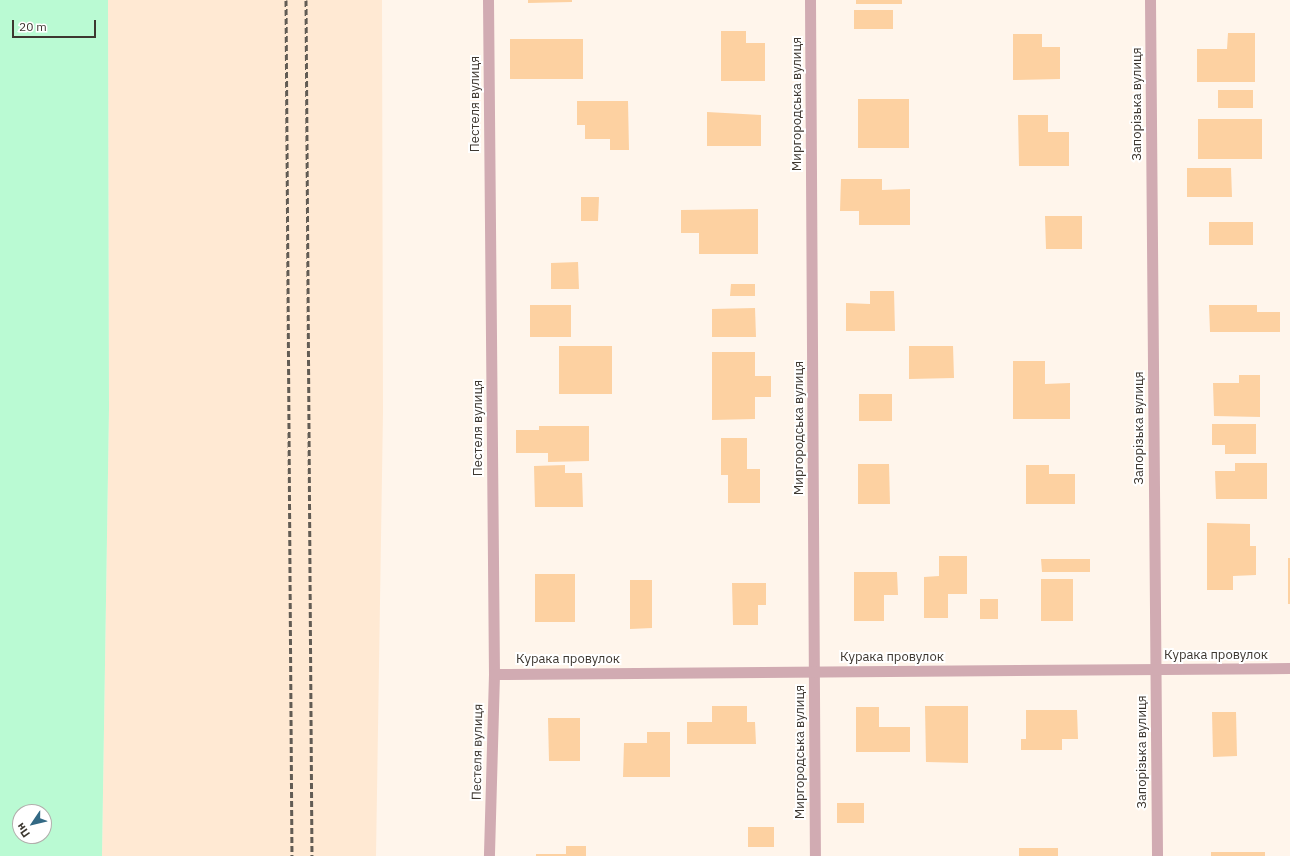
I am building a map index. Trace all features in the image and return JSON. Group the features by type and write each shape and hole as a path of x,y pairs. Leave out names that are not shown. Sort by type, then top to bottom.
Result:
{"street":[{"name":"Пестеля вулиця","path":"488,0 494,674 489,856"},
{"name":"Миргородська вулиця","path":"810,0 815,856"},
{"name":"Запорізька вулиця","path":"1150,0 1157,856"},
{"name":"Курака провулок","path":"494,674 1290,668"}],"shaded area":[{"path":"108,0 382,0 383,412 376,856 102,856 109,409"}],"green space":[{"path":"0,0 108,0 109,409 102,856 0,856"}],"building":[{"path":"528,0 572,0 572,2 528,3"},
{"path":"856,0 902,0 902,4 856,4"},
{"path":"854,10 893,10 893,29 854,29"},
{"path":"721,31 746,31 746,43 765,43 765,81 721,81"},
{"path":"1228,33 1255,33 1255,82 1197,82 1197,49 1227,49"},
{"path":"1013,34 1042,34 1042,47 1060,47 1060,79 1013,80"},
{"path":"510,39 583,39 583,79 510,79"},
{"path":"1218,90 1253,90 1253,108 1218,108"},
{"path":"858,99 909,99 909,148 858,148"},
{"path":"577,101 628,101 629,150 610,150 610,139 585,139 585,125 577,125"},
{"path":"707,112 761,115 761,146 707,146"},
{"path":"1018,115 1048,115 1048,132 1069,132 1069,166 1019,166"},
{"path":"1198,119 1262,119 1262,159 1198,159"},
{"path":"1187,168 1231,168 1232,197 1187,197"},
{"path":"841,179 882,179 882,190 910,189 910,225 859,225 859,211 840,211"},
{"path":"581,197 599,197 598,221 581,221"},
{"path":"758,209 758,254 699,254 699,233 681,233 681,210"},
{"path":"1045,216 1082,216 1082,249 1046,249"},
{"path":"1209,222 1253,222 1253,245 1209,245"},
{"path":"578,262 579,289 551,289 551,263"},
{"path":"731,284 755,284 755,296 730,296"},
{"path":"870,291 894,291 895,331 846,331 846,303 870,304"},
{"path":"530,305 571,305 571,337 530,337"},
{"path":"1209,305 1257,305 1257,312 1280,312 1280,332 1210,332"},
{"path":"755,308 756,337 712,337 712,309"},
{"path":"559,346 612,346 612,394 559,394"},
{"path":"909,346 953,346 954,378 909,379"},
{"path":"712,352 755,352 755,376 771,376 771,397 755,397 755,419 712,420"},
{"path":"1013,361 1045,361 1045,384 1070,383 1070,419 1013,419"},
{"path":"1239,375 1260,375 1260,417 1214,416 1213,383 1239,383"},
{"path":"859,394 892,394 892,421 859,421"},
{"path":"1212,424 1256,424 1256,454 1225,454 1225,445 1212,445"},
{"path":"539,426 589,426 589,461 548,462 548,453 516,453 516,430 539,430"},
{"path":"721,438 747,438 747,469 760,469 760,503 728,503 728,475 721,475"},
{"path":"1235,463 1267,463 1267,499 1216,499 1215,471 1235,471"},
{"path":"858,464 889,464 890,504 858,504"},
{"path":"565,465 565,473 582,473 583,507 535,507 534,466"},
{"path":"1026,465 1049,465 1049,474 1075,474 1075,504 1026,504"},
{"path":"1207,523 1250,524 1250,546 1256,546 1256,575 1233,576 1233,590 1207,590"},
{"path":"939,556 967,556 967,594 948,594 948,618 924,618 924,577 939,576"},
{"path":"1288,558 1290,558 1290,604 1288,604"},
{"path":"1041,559 1090,559 1090,572 1042,572"},
{"path":"854,572 897,572 898,595 884,595 884,621 854,621"},
{"path":"535,574 575,574 575,622 535,622"},
{"path":"1041,579 1073,579 1073,621 1041,621"},
{"path":"630,580 652,580 652,628 630,629"},
{"path":"732,583 766,583 766,605 758,605 758,625 733,625"},
{"path":"980,599 998,599 998,619 980,619"},
{"path":"712,706 747,706 747,722 755,722 756,744 687,744 687,722 712,722"},
{"path":"925,706 968,706 968,763 926,762"},
{"path":"856,707 879,707 879,727 910,727 910,752 856,752"},
{"path":"1026,710 1077,710 1078,739 1062,739 1062,750 1021,750 1021,739 1026,739"},
{"path":"1212,712 1236,712 1237,756 1213,757"},
{"path":"548,718 580,718 580,761 549,761"},
{"path":"647,732 670,732 670,777 623,777 624,743 647,743"},
{"path":"837,803 864,803 864,823 837,823"},
{"path":"748,827 774,827 774,847 748,847"},
{"path":"566,846 586,846 586,856 536,856 536,854 566,854"},
{"path":"1019,848 1058,848 1058,856 1019,856"},
{"path":"1211,852 1265,852 1265,856 1211,856"}],"railway":[{"path":"286,0 292,856"},
{"path":"306,0 312,856"}]}
